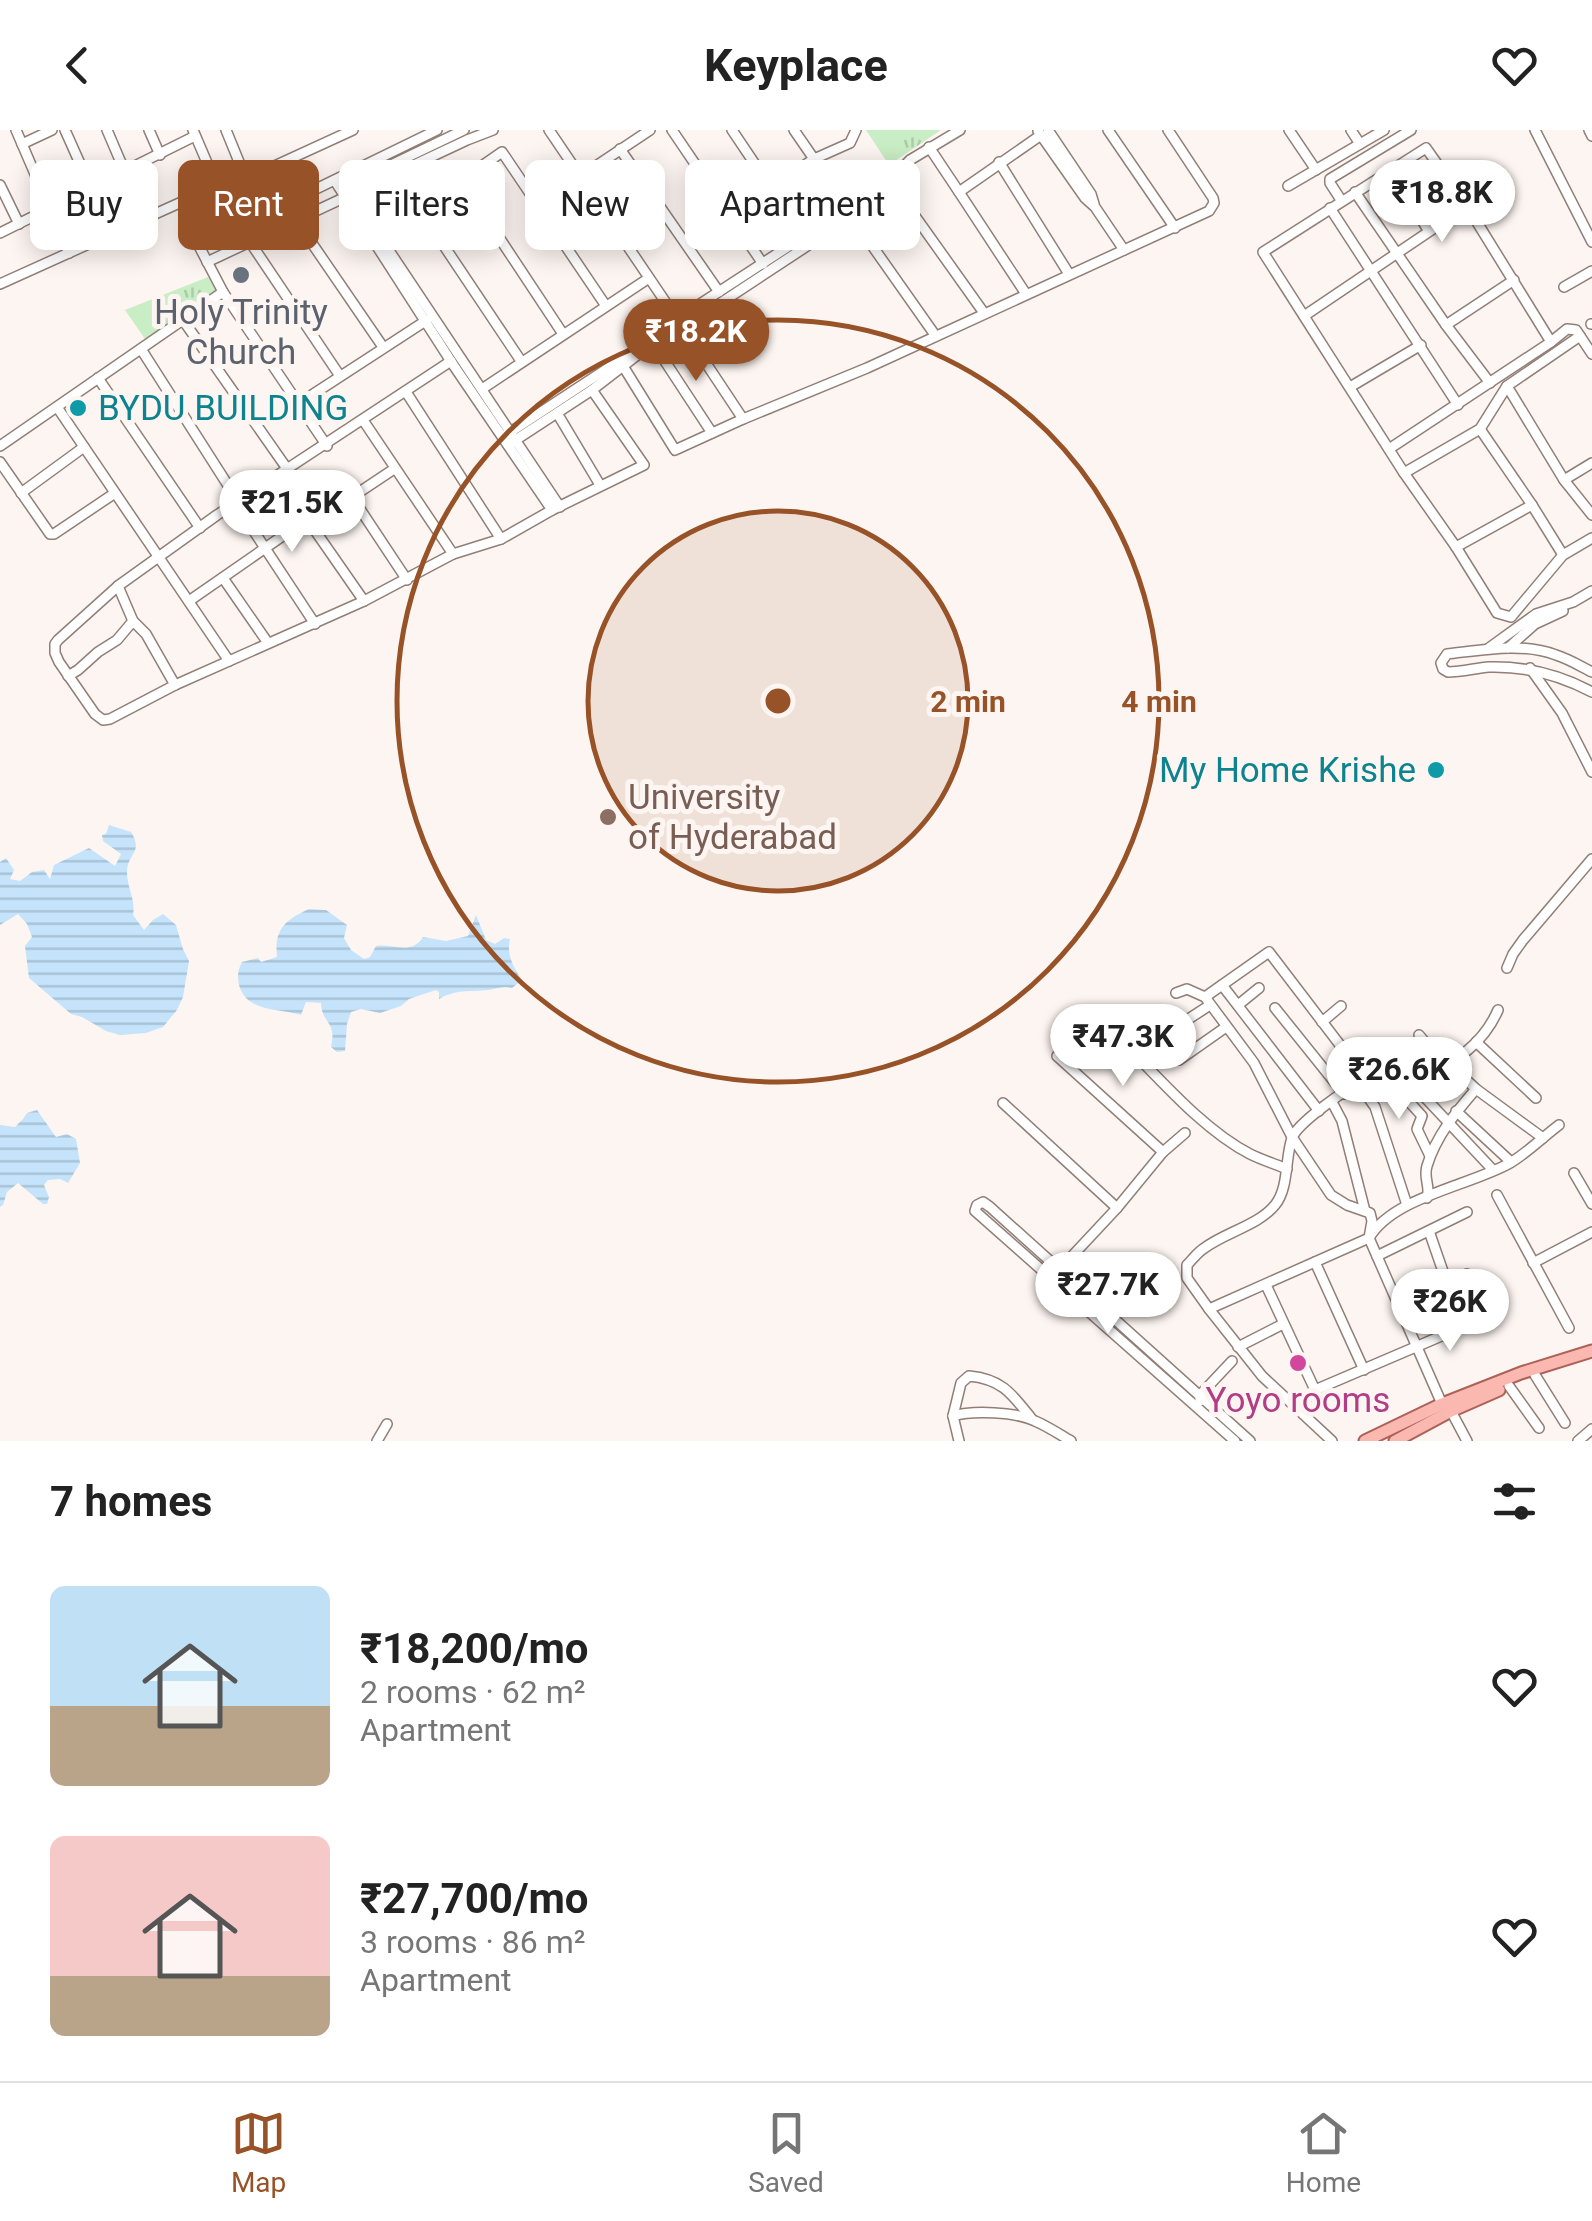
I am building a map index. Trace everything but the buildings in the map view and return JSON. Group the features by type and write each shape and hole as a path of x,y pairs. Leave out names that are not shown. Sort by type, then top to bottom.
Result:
{"main road":[{"path":"1366,1441 1521,1374 1592,1353"},
{"path":"1395,1441 1447,1408 1592,1353"}],"street":[{"path":"16,130 30,164"},
{"path":"22,144 52,130"},
{"path":"65,130 78,160"},
{"path":"108,130 120,160"},
{"path":"148,130 160,155"},
{"path":"226,130 238,160"},
{"path":"287,160 353,130"},
{"path":"388,160 437,130"},
{"path":"604,160 650,130"},
{"path":"672,130 763,264"},
{"path":"732,130 753,160"},
{"path":"794,130 814,159 850,142 856,130"},
{"path":"904,160 951,130"},
{"path":"910,160 960,130"},
{"path":"1108,130 1175,228"},
{"path":"623,366 676,450 866,368 1209,211 1214,203 1168,130"},
{"path":"1289,130 1316,170"},
{"path":"1351,130 1360,144"},
{"path":"1288,186 1384,130"},
{"path":"1341,200 1330,179 1413,130 1467,206 1551,342"},
{"path":"1535,130 1592,242"},
{"path":"404,160 464,133 492,131 502,152 606,306"},
{"path":"554,132 571,160"},
{"path":"958,192 1042,132 1124,250"},
{"path":"150,160 194,133 206,160"},
{"path":"928,147 1026,294"},
{"path":"1426,148 1263,252 1497,614 1511,616 1563,555 1592,538"},
{"path":"620,149 718,292"},
{"path":"491,160 502,152"},
{"path":"999,162 1069,274"},
{"path":"1391,170 1428,230"},
{"path":"0,185 18,224"},
{"path":"327,445 223,292 198,246 339,189"},
{"path":"1355,192 1446,326 1490,383"},
{"path":"1304,316 1467,206"},
{"path":"1330,208 1458,405"},
{"path":"0,234 30,218"},
{"path":"920,223 984,313"},
{"path":"505,246 563,334"},
{"path":"0,284 75,250"},
{"path":"207,262 233,250"},
{"path":"255,250 340,376"},
{"path":"317,250 384,346"},
{"path":"385,250 429,318"},
{"path":"388,250 455,363 556,509"},
{"path":"447,250 522,361"},
{"path":"630,250 743,418"},
{"path":"509,438 784,250"},
{"path":"680,323 799,250"},
{"path":"875,250 935,335"},
{"path":"1564,286 1592,271"},
{"path":"482,388 649,278"},
{"path":"1446,326 1514,280"},
{"path":"0,446 223,292"},
{"path":"298,404 429,318"},
{"path":"183,320 288,470"},
{"path":"1390,449 1567,329 1576,330 1592,354"},
{"path":"509,438 592,390 666,333"},
{"path":"1404,474 1480,429 1507,386 1580,336"},
{"path":"653,343 712,433"},
{"path":"1350,387 1421,345"},
{"path":"141,349 315,624"},
{"path":"455,363 482,388 509,438"},
{"path":"455,363 296,466 268,490 217,515 118,586 63,634 55,653 95,714 103,720 110,719 229,660 364,602 453,554 501,539 644,464 592,390"},
{"path":"238,504 455,363"},
{"path":"98,378 200,528"},
{"path":"1507,386 1564,480 1592,515"},
{"path":"408,395 501,539"},
{"path":"57,407 229,660"},
{"path":"557,413 600,485"},
{"path":"365,423 453,554"},
{"path":"1480,429 1563,555"},
{"path":"20,493 84,448"},
{"path":"0,462 46,532 54,534 115,492"},
{"path":"1564,480 1592,463"},
{"path":"189,602 254,554 394,469"},
{"path":"352,497 406,580"},
{"path":"1456,547 1532,505"},
{"path":"307,520 364,602"},
{"path":"222,578 268,643"},
{"path":"118,586 134,621 146,634 175,685"},
{"path":"1508,648 1535,624 1592,593"},
{"path":"1486,650 1536,614 1592,593"},
{"path":"68,676 117,640 134,621"},
{"path":"1592,672 1556,654 1533,648 1446,654 1441,663 1448,672 1530,668 1592,692"},
{"path":"1530,668 1562,713 1592,772"},
{"path":"1507,968 1523,940 1592,859"},
{"path":"1150,1044 1268,952 1362,1081 1375,1108 1406,1205"},
{"path":"1222,985 1319,1111"},
{"path":"1238,1006 1260,988"},
{"path":"1176,993 1188,989 1208,1001 1254,1062 1292,1136 1330,1195 1370,1214 1368,1238 1416,1348 1467,1441"},
{"path":"1322,1022 1341,1006"},
{"path":"1275,1008 1344,1094"},
{"path":"1332,1441 1262,1376 1238,1348 1187,1278 1187,1266 1202,1250 1278,1202 1292,1136 1298,1127 1362,1081 1383,1073 1425,1071 1460,1058 1498,1010"},
{"path":"1179,1060 1226,1027"},
{"path":"1116,1034 1227,1140 1287,1168"},
{"path":"1419,1035 1446,1064 1543,1138"},
{"path":"1476,1042 1536,1098"},
{"path":"1058,1056 1163,1152"},
{"path":"1401,1072 1493,1170"},
{"path":"1383,1073 1422,1116 1416,1130 1430,1156"},
{"path":"1427,1198 1430,1191 1424,1172 1430,1156 1456,1111 1476,1088"},
{"path":"1332,1102 1342,1121 1365,1211"},
{"path":"1004,1104 1116,1208"},
{"path":"1456,1111 1511,1162"},
{"path":"1209,1310 1368,1238 1376,1226 1406,1205 1511,1162 1559,1125"},
{"path":"1052,1278 1185,1132"},
{"path":"1574,1173 1592,1204"},
{"path":"1498,1195 1568,1328"},
{"path":"1234,1441 976,1210 977,1205 984,1202 1250,1441"},
{"path":"1377,1256 1467,1212"},
{"path":"1429,1231 1466,1325"},
{"path":"1533,1262 1592,1232"},
{"path":"1315,1262 1364,1370"},
{"path":"1447,1283 1466,1274"},
{"path":"1266,1285 1315,1390"},
{"path":"1296,1408 1315,1390 1484,1317"},
{"path":"1238,1348 1284,1324"},
{"path":"1198,1408 1200,1395 1232,1361"},
{"path":"1535,1375 1564,1423"},
{"path":"960,1441 953,1416 960,1384 969,1376 1007,1388 1031,1418 1071,1441"},
{"path":"1509,1386 1539,1428"},
{"path":"953,1416 995,1414 1031,1418"},
{"path":"377,1441 387,1424"},
{"path":"1578,1441 1592,1429"}],"green space":[{"path":"866,130 941,130 896,160 886,160"},
{"path":"208,277 216,291 145,339 125,310"}],"water":[{"path":"109,825 131,832 135,839 127,872 133,915 144,930 163,914 176,925 189,961 177,1010 163,1027 146,1033 120,1035 71,1014 29,978 25,946 32,937 27,924 18,914 0,925 0,862 6,858 14,870 10,879 20,881 32,872 44,870 50,879 54,865 89,848 115,866 121,854 103,841 102,835"},
{"path":"309,909 326,910 347,925 344,938 351,950 364,959 370,957 376,946 408,947 423,937 446,941 468,936 476,915 486,940 495,944 510,939 510,956 522,980 512,988 457,992 439,999 436,990 380,1013 361,1009 351,1012 345,1051 337,1052 331,1047 331,1027 321,1003 306,1002 301,1015 265,1008 249,1001 239,985 242,962 277,957 279,932 293,917"},
{"path":"37,1110 56,1137 67,1134 76,1139 80,1163 68,1183 48,1180 44,1185 49,1197 47,1204 18,1183 7,1192 0,1207 0,1125 15,1127 27,1113"}],"place":[{"name":"Holy Trinity Church","path":"241,275"},
{"name":"BYDU BUILDING","path":"78,408"},
{"name":"My Home Krishe","path":"1436,770"},
{"name":"University of Hyderabad","path":"608,817"},
{"name":"Yoyo rooms","path":"1298,1363"}]}
